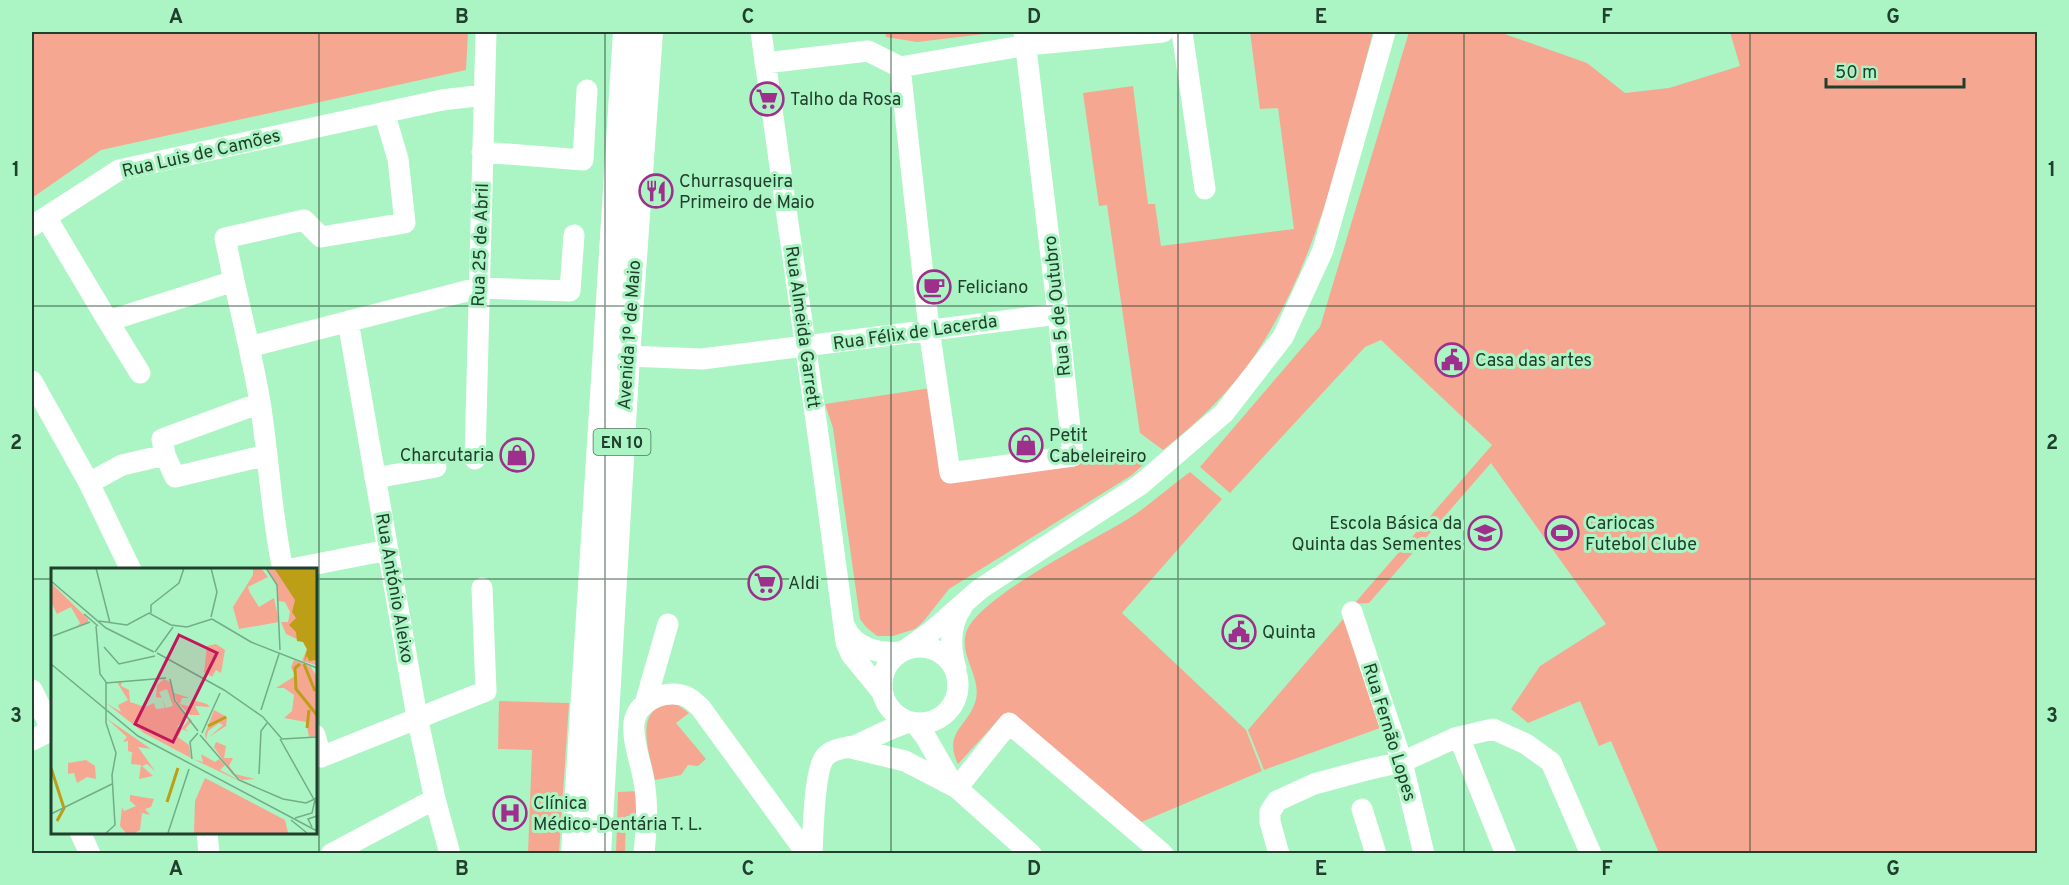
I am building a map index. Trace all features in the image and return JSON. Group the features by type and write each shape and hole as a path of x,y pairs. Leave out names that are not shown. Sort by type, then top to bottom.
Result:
{"main road":[{"name":"Avenida 1º de Maio","path":"574,854 626,32"},
{"name":"Avenida 1º de Maio","path":"598,854 627,356 650,32"}],"street":[{"name":"Rua 25 de Abril","path":"475,459 486,32"},
{"name":"Rua Almeida Garrett","path":"761,32 846,642 851,654 883,695"},
{"path":"765,63 868,51 900,67 1025,38 1163,32"},
{"path":"1182,32 1205,189"},
{"path":"868,738 879,715 883,695 883,674 887,666 980,589 1140,485 1224,413 1283,337 1323,250 1384,32"},
{"name":"Rua 5 de Outubro","path":"929,329 950,473 1073,456 1059,314 1025,38"},
{"path":"900,67 929,329"},
{"path":"482,152 583,160 587,90"},
{"name":"Rua Luis de Camões","path":"39,221 119,170 442,100 484,95"},
{"path":"284,568 274,528 260,403 225,238 304,220 321,237 405,224 398,159 384,112"},
{"path":"39,221 108,321 140,374"},
{"path":"249,347 478,288 570,291 574,235"},
{"path":"108,321 234,281"},
{"name":"Rua Félix de Lacerda","path":"627,356 702,359 1059,314"},
{"name":"Rua António Aleixo","path":"348,321 417,717 450,854"},
{"path":"32,381 89,483 130,568"},
{"path":"260,403 162,439 165,455 175,477 267,455"},
{"path":"89,483 122,465 165,455"},
{"path":"375,478 436,467"},
{"path":"294,568 388,550"},
{"path":"316,739 321,757 486,691 482,588"},
{"path":"812,854 821,764 825,756 835,750 857,745 891,728 933,721 955,703 958,693 957,672 953,660 953,625 957,613 964,604"},
{"name":"Rua Fernão Lopes","path":"1352,612 1402,762 1424,854"},
{"path":"844,623 853,638 864,647 877,652 927,647 945,656 957,672"},
{"path":"645,704 668,624"},
{"path":"32,690 51,728"},
{"path":"644,854 646,789 634,723 638,711 645,704 660,696 681,695 690,698 700,707 807,854"},
{"path":"883,695 894,712 912,723 938,757 957,788 1031,854"},
{"path":"938,757 940,734 948,711"},
{"path":"957,788 1009,723 1163,854"},
{"path":"1279,854 1270,822 1270,812 1277,801 1314,784 1402,762 1459,737 1493,729 1526,744 1551,762 1591,854"},
{"path":"32,740 51,730"},
{"path":"1459,737 1506,854"},
{"path":"847,747 875,756 905,761 957,788"},
{"path":"331,854 435,799"},
{"path":"1362,809 1376,854"},
{"path":"81,834 90,854"},
{"path":"207,834 209,854"}],"shaded area":[{"path":"32,32 468,32 466,70 101,150 32,198"},
{"path":"885,32 1001,32 917,42 886,37"},
{"path":"1250,32 1373,32 1328,196 1298,277 1279,315 1257,352 1226,392 1202,417 1163,450 1140,433 1107,205 1099,206 1083,93 1133,86 1148,204 1155,204 1161,246 1294,229 1278,108 1260,109"},
{"path":"1409,32 1499,32 1587,63 1625,93 1669,88 1740,66 1730,32 2037,32 2037,853 1659,853 1611,741 1599,746 1580,701 1528,723 1511,709 1540,666 1606,624 1491,463 1369,603 1354,604 1492,445 1381,340 1365,347 1230,493 1200,467 1320,327"},
{"path":"937,387 950,473 1109,449 1145,463 1132,475 949,589 915,629 893,636 877,636 860,619 833,428 825,404"},
{"path":"1190,472 1222,499 1122,613 1246,730 1262,771 1132,826 1002,716 958,764 953,744 955,736 973,708 977,690 965,649 966,633 974,619 1013,587 1128,519"},
{"path":"1345,617 1380,728 1264,770 1248,730"},
{"path":"499,701 569,703 559,853 528,853 532,750 498,749"},
{"path":"673,704 689,713 676,723 706,759 698,766 688,765 681,775 655,780 647,745 648,722 652,713 660,707"},
{"path":"639,791 638,816 626,816 625,853 616,854 618,792"}],"place":[{"name":"Talho da Rosa","path":"767,99"},
{"name":"Churrasqueira Primeiro de Maio","path":"656,191"},
{"name":"Feliciano","path":"934,287"},
{"name":"Casa das artes","path":"1452,360"},
{"name":"Petit Cabeleireiro","path":"1026,445"},
{"name":"Charcutaria","path":"517,455"},
{"name":"Escola Básica da Quinta das Sementes","path":"1485,533"},
{"name":"Cariocas Futebol Clube","path":"1562,533"},
{"name":"Aldi","path":"765,583"},
{"name":"Quinta","path":"1239,632"},
{"name":"Clínica Médico-Dentária T. L.","path":"510,813"}]}
